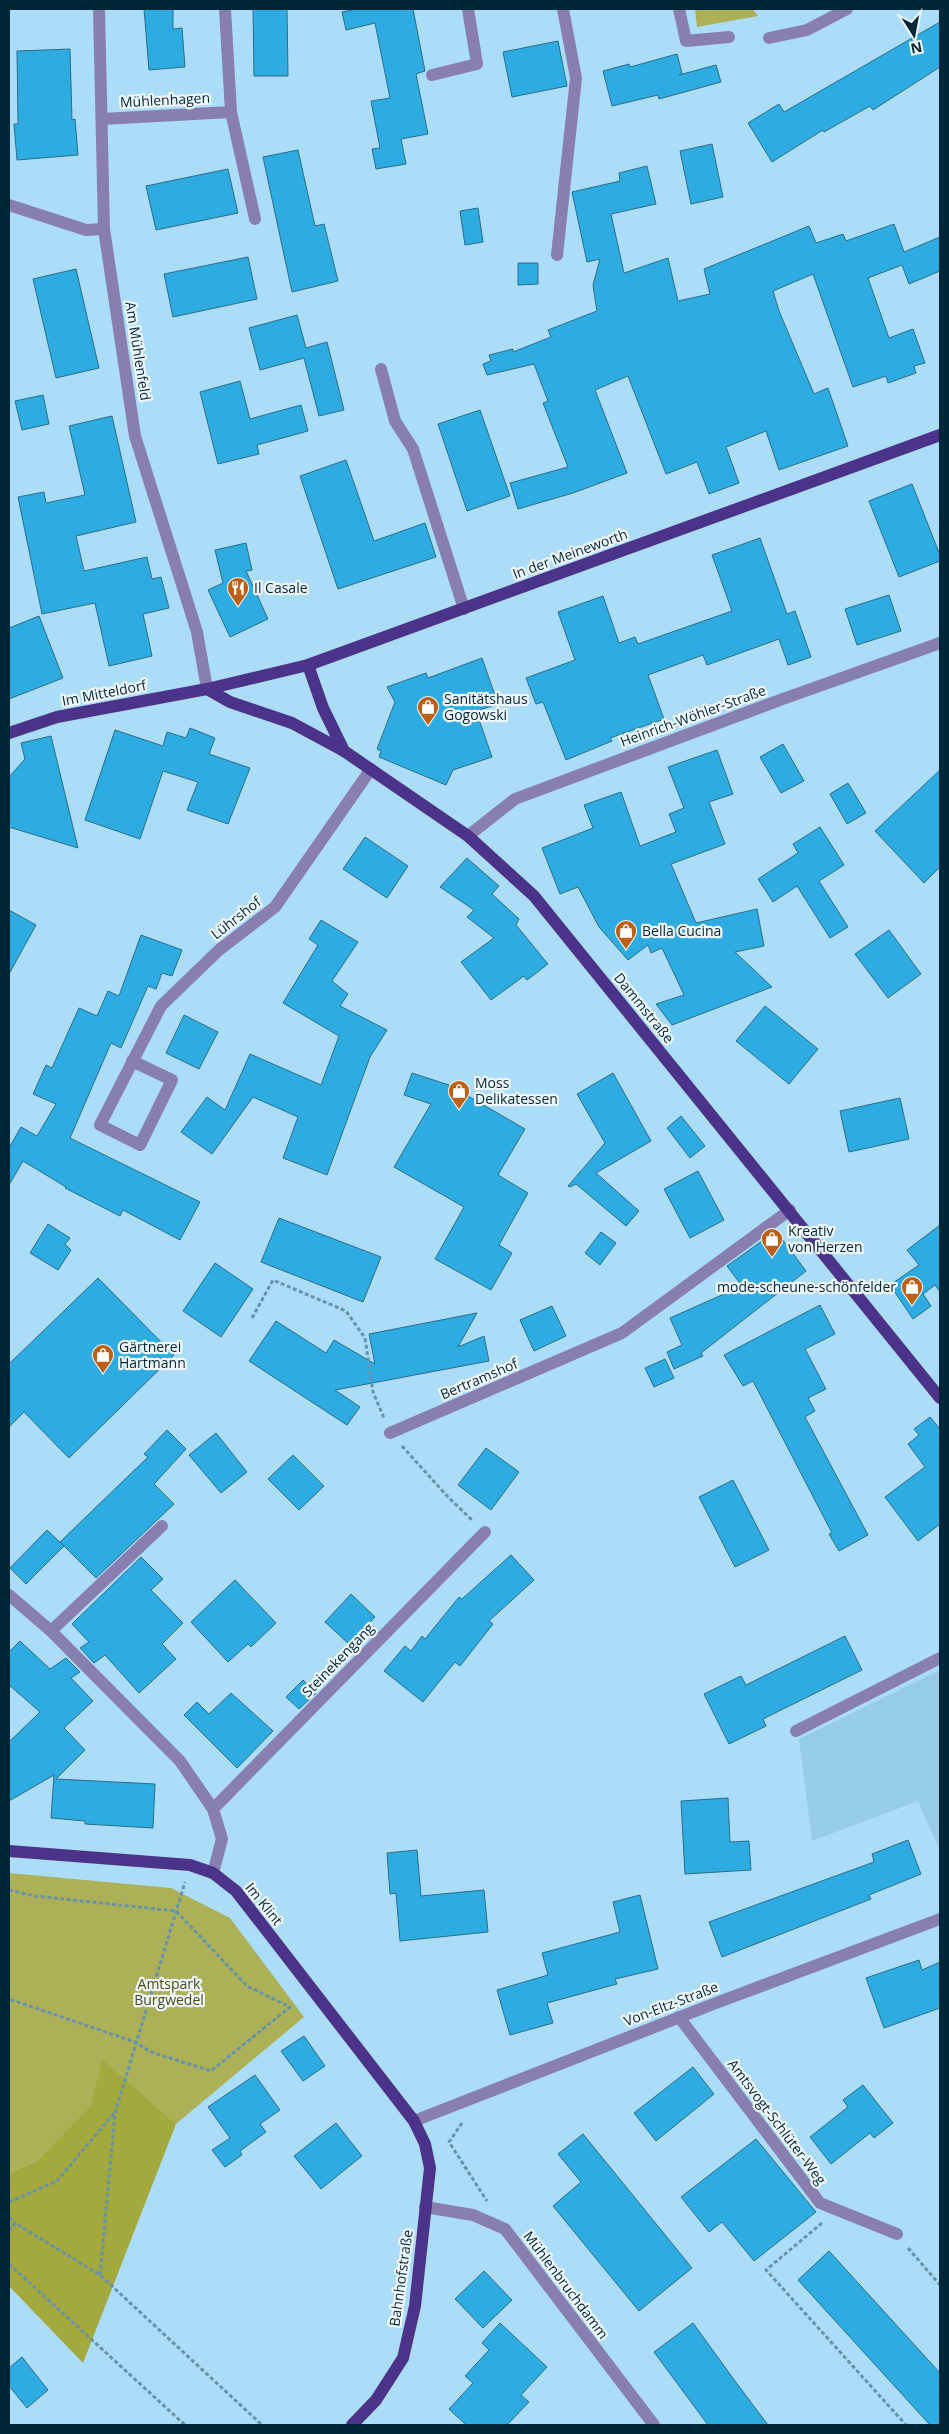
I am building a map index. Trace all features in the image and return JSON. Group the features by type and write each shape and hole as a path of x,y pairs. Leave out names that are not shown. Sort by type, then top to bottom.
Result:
{"main road":[{"name":"In der Meineworth","path":"207,689 308,665 940,435"},
{"name":"Dammstraße","path":"308,665 322,708 344,751 468,836 534,896 790,1210 940,1398"},
{"name":"Im Mitteldorf","path":"9,733 57,717 207,689"},
{"path":"207,689 230,702 292,723 344,751"},
{"name":"Im Klint","path":"9,1851 190,1865 212,1873 236,1891 414,2121"},
{"name":"Bahnhofstraße","path":"352,2425 376,2400 403,2358 415,2306 430,2168 425,2144 414,2121"}],"street":[{"name":"Am Mühlenfeld","path":"98,9 104,229 136,436 197,632 207,689"},
{"name":"Mühlenhagen","path":"225,9 231,112 255,219"},
{"path":"432,75 476,64 468,9"},
{"path":"557,255 576,78 563,9"},
{"path":"680,9 686,41 729,37"},
{"path":"769,38 807,30 847,9"},
{"name":"Mühlenhagen","path":"102,119 231,112"},
{"path":"9,205 86,230 104,229"},
{"path":"381,369 395,421 413,449 464,609"},
{"name":"Heinrich-Wöhler-Straße","path":"468,836 515,798 940,643"},
{"name":"Lührshof","path":"132,1061 172,1080 140,1145 100,1125 132,1061 161,1006 219,950 275,906 371,769"},
{"name":"Bertramshof","path":"390,1433 622,1333 790,1210"},
{"path":"51,1631 162,1526"},
{"name":"Steinekengang","path":"213,1809 485,1532"},
{"path":"9,1595 51,1631 180,1761 213,1809 222,1839 212,1873"},
{"path":"796,1731 940,1658"},
{"name":"Von-Eltz-Straße","path":"414,2121 679,2017 940,1919"},
{"name":"Amtsvogt-Schlüter-Weg","path":"679,2017 820,2203 897,2234"},
{"name":"Mühlenbruchdamm","path":"426,2207 472,2215 505,2229 654,2425"}],"path":[{"path":"252,1318 273,1280 346,1311 364,1338 373,1392 390,1433 448,1497 485,1532"},
{"path":"100,2275 115,2112 190,1865"},
{"path":"9,1890 35,1896 176,1911 247,1986 290,2008 211,2071 150,2052 135,2042 9,1999"},
{"path":"466,2100 473,2117 460,2124 449,2142 505,2229"},
{"path":"9,2202 57,2181 115,2112"},
{"path":"838,2210 766,2270 906,2425"},
{"path":"9,2217 15,2223 100,2275 262,2425"},
{"path":"9,2231 15,2223"},
{"path":"897,2234 940,2285"},
{"path":"9,2264 185,2425"}],"shaded area":[{"path":"940,1670 940,1851 918,1801 812,1841 799,1739"},
{"path":"102,2059 176,2124 83,2363 9,2286 9,2173 37,2161 91,2106"}],"green space":[{"path":"695,9 753,9 758,16 697,27"},
{"name":"Amtspark Burgwedel","path":"9,1873 171,1888 230,1918 304,2017 176,2124 102,2060 92,2106 37,2161 9,2173"}],"building":[{"path":"144,9 173,9 173,29 182,28 185,67 149,70"},
{"path":"253,9 287,9 288,76 254,76"},
{"path":"356,9 413,9 425,71 416,74 428,134 401,139 406,164 376,169 372,149 380,148 371,101 390,98 375,23 346,30 342,12"},
{"path":"940,22 940,67 873,110 870,106 824,132 823,130 772,162 748,123 779,104 784,112"},
{"path":"558,41 567,86 512,97 503,52"},
{"path":"70,49 72,120 75,119 78,155 17,160 14,124 18,124 17,51"},
{"path":"677,54 682,73 679,75 716,65 721,82 659,99 658,95 612,106 603,71 629,64 630,67"},
{"path":"712,144 723,197 691,204 680,151"},
{"path":"298,150 315,226 324,224 338,281 292,292 263,157"},
{"path":"647,166 656,204 611,214 624,273 668,258 678,301 710,294 704,269 809,226 816,243 843,234 846,241 894,224 904,252 940,237 940,271 909,284 902,265 868,278 889,338 913,329 925,363 914,366 916,373 888,383 886,376 853,387 813,274 773,291 779,311 814,394 828,388 848,446 779,470 766,431 726,447 739,483 709,494 697,462 666,474 628,376 595,390 627,473 573,493 518,509 510,483 568,467 543,403 548,401 534,364 487,375 483,364 491,361 489,355 513,349 513,352 551,337 548,330 597,311 593,285 600,259 587,262 572,192 620,181 619,173"},
{"path":"228,169 238,213 156,230 146,186"},
{"path":"478,208 483,242 465,245 460,211"},
{"path":"248,257 257,299 173,317 164,274"},
{"path":"518,263 538,263 538,284 518,285"},
{"path":"76,269 99,368 56,378 33,279"},
{"path":"297,315 306,348 327,342 344,410 319,416 304,358 260,370 249,328"},
{"path":"240,381 250,419 301,405 308,431 257,445 259,454 218,464 200,392"},
{"path":"43,395 49,424 22,430 15,401"},
{"path":"480,410 510,496 467,511 438,424"},
{"path":"112,416 136,522 76,536 84,571 147,557 152,579 161,577 169,608 143,614 152,656 109,666 95,603 42,614 18,497 44,492 46,503 85,495 69,426"},
{"path":"346,460 374,541 425,523 436,557 338,589 300,476"},
{"path":"912,484 940,555 940,561 899,577 869,501"},
{"path":"760,538 787,614 795,611 811,657 788,665 779,639 707,665 703,655 648,675 664,719 610,738 612,741 566,760 543,702 536,704 526,678 575,660 558,612 603,596 619,643 635,637 638,644 732,611 712,555"},
{"path":"246,543 252,570 246,571 268,619 230,637 208,590 223,583 215,550"},
{"path":"889,595 901,631 857,645 845,609"},
{"path":"39,616 63,678 9,699 9,628"},
{"path":"482,658 498,704 476,711 492,757 453,770 446,785 379,757 381,751 377,749 395,702 387,687 426,673 428,678"},
{"path":"190,728 215,738 209,754 250,768 228,824 187,810 198,782 163,771 140,839 85,820 115,730 163,746 167,732 186,738"},
{"path":"51,736 78,848 9,827 9,777 25,759 21,743"},
{"path":"783,744 804,781 781,793 760,757"},
{"path":"717,750 733,794 709,802 725,844 671,864 696,923 757,909 764,946 735,952 772,987 672,1025 656,1004 684,995 662,948 651,953 648,945 628,960 599,927 578,887 560,894 542,848 593,828 584,805 621,792 640,846 676,832 669,814 684,808 668,767"},
{"path":"940,770 940,867 924,883 875,831"},
{"path":"848,783 866,813 847,824 830,794"},
{"path":"820,827 844,865 819,881 848,927 830,938 797,886 773,902 758,879 798,853 793,844"},
{"path":"365,837 408,866 387,898 343,869"},
{"path":"467,858 499,886 492,894 519,919 516,925 548,964 527,980 524,976 491,1000 461,962 494,938 467,917 474,910 440,887"},
{"path":"9,910 36,925 9,974"},
{"path":"321,920 358,942 332,981 348,994 340,1006 387,1030 370,1057 327,1175 283,1158 298,1117 253,1097 212,1154 181,1132 207,1097 225,1110 250,1054 321,1085 339,1036 283,1003 318,945 309,939"},
{"path":"889,930 921,974 888,998 855,954"},
{"path":"141,935 182,950 172,976 162,973 156,989 148,986 121,1048 111,1043 70,1138 200,1202 180,1240 123,1210 120,1216 65,1188 23,1161 9,1185 9,1148 21,1127 37,1136 56,1104 33,1094 46,1065 52,1068 79,1008 97,1016 108,991 119,996"},
{"path":"765,1006 818,1049 789,1084 736,1041"},
{"path":"184,1015 218,1032 199,1069 166,1053"},
{"path":"412,1073 449,1085 525,1129 498,1175 528,1193 499,1245 512,1253 491,1290 435,1259 464,1207 394,1167 431,1104 404,1095"},
{"path":"613,1073 651,1141 596,1173 639,1211 626,1226 576,1184 568,1186 605,1143 577,1094"},
{"path":"900,1098 909,1139 849,1152 840,1111"},
{"path":"681,1116 705,1146 690,1158 667,1128"},
{"path":"698,1171 724,1220 690,1238 664,1189"},
{"path":"279,1218 381,1257 363,1302 261,1262"},
{"path":"48,1224 70,1238 65,1244 71,1250 58,1270 30,1253"},
{"path":"940,1225 940,1292 935,1285 923,1294 931,1306 913,1319 890,1285 919,1265 907,1250"},
{"path":"776,1231 806,1271 701,1353 703,1356 674,1369 667,1352 682,1345 670,1318 742,1286 727,1266"},
{"path":"601,1232 616,1243 600,1265 585,1253"},
{"path":"215,1263 253,1289 221,1337 183,1311"},
{"path":"98,1278 174,1355 69,1458 24,1412 9,1427 9,1364"},
{"path":"820,1305 835,1334 805,1349 826,1389 808,1398 815,1411 805,1417 868,1535 839,1551 829,1534 832,1533 753,1381 743,1386 724,1355"},
{"path":"552,1306 566,1336 534,1351 520,1320"},
{"path":"477,1313 458,1347 484,1336 489,1361 335,1390 360,1407 347,1425 249,1361 276,1321 326,1353 334,1340 375,1364 369,1334"},
{"path":"665,1359 674,1378 654,1387 645,1368"},
{"path":"930,1417 940,1429 940,1524 918,1541 885,1497 925,1467 908,1444 919,1435 914,1429"},
{"path":"167,1430 186,1449 154,1484 174,1504 96,1578 60,1542 148,1457 144,1454"},
{"path":"216,1433 247,1472 221,1493 189,1455"},
{"path":"486,1448 519,1472 491,1510 458,1485"},
{"path":"293,1455 324,1486 299,1510 268,1479"},
{"path":"733,1480 769,1550 735,1567 699,1497"},
{"path":"47,1530 64,1546 26,1584 10,1568"},
{"path":"511,1555 534,1580 489,1621 493,1624 460,1666 455,1662 423,1702 384,1671 405,1646 411,1651 422,1636 425,1639 459,1597 462,1599"},
{"path":"141,1557 163,1579 151,1590 183,1623 162,1644 176,1659 139,1693 105,1655 94,1663 80,1648 89,1642 72,1624"},
{"path":"235,1580 276,1623 251,1647 248,1644 228,1662 191,1622"},
{"path":"351,1594 375,1617 349,1644 325,1622"},
{"path":"845,1636 862,1670 763,1719 766,1726 729,1744 704,1694 741,1676 746,1685"},
{"path":"20,1641 50,1669 66,1658 80,1672 71,1678 93,1701 64,1728 85,1750 56,1779 155,1784 153,1828 85,1824 85,1821 51,1818 54,1775 9,1801 9,1742 40,1712 9,1685 9,1652"},
{"path":"303,1680 316,1693 299,1709 286,1697"},
{"path":"231,1693 273,1731 237,1768 184,1715 197,1702 209,1714"},
{"path":"728,1798 730,1842 749,1841 751,1870 685,1874 681,1801"},
{"path":"908,1840 921,1874 869,1895 871,1899 722,1957 709,1922 874,1862 872,1854"},
{"path":"417,1850 421,1896 484,1890 488,1932 400,1941 396,1893 390,1894 387,1853"},
{"path":"640,1895 658,1969 615,1979 617,1984 547,2003 553,2023 510,2035 497,1990 548,1975 542,1953 620,1932 613,1902"},
{"path":"919,1960 922,1970 940,1962 940,2008 884,2028 866,1978"},
{"path":"304,2036 325,2066 303,2081 281,2051"},
{"path":"693,2067 714,2094 656,2141 634,2113"},
{"path":"255,2075 280,2110 260,2124 266,2132 240,2151 242,2155 225,2167 212,2150 230,2138 208,2107"},
{"path":"863,2085 893,2123 874,2138 870,2133 831,2164 810,2137 848,2107 843,2100"},
{"path":"336,2123 362,2156 321,2189 294,2156"},
{"path":"583,2134 692,2268 639,2311 553,2206 581,2182 558,2154"},
{"path":"756,2139 816,2212 754,2261 722,2222 709,2232 681,2197"},
{"path":"829,2251 940,2373 940,2425 930,2425 798,2280"},
{"path":"484,2271 512,2300 483,2328 455,2299"},
{"path":"500,2323 547,2367 521,2395 529,2402 507,2425 466,2425 449,2409 473,2383 465,2376 489,2350 482,2343"},
{"path":"693,2323 768,2425 708,2425 654,2352"},
{"path":"22,2357 48,2390 27,2408 9,2386 9,2368"}],"place":[{"name":"Il Casale","path":"238,607"},
{"name":"Sanitätshaus Gogowski","path":"428,726"},
{"name":"Bella Cucina","path":"626,950"},
{"name":"Moss Delikatessen","path":"459,1110"},
{"name":"Kreativ von Herzen","path":"772,1258"},
{"name":"mode-scheune-schönfelder","path":"912,1306"},
{"name":"Gärtnerei Hartmann","path":"103,1374"}]}
